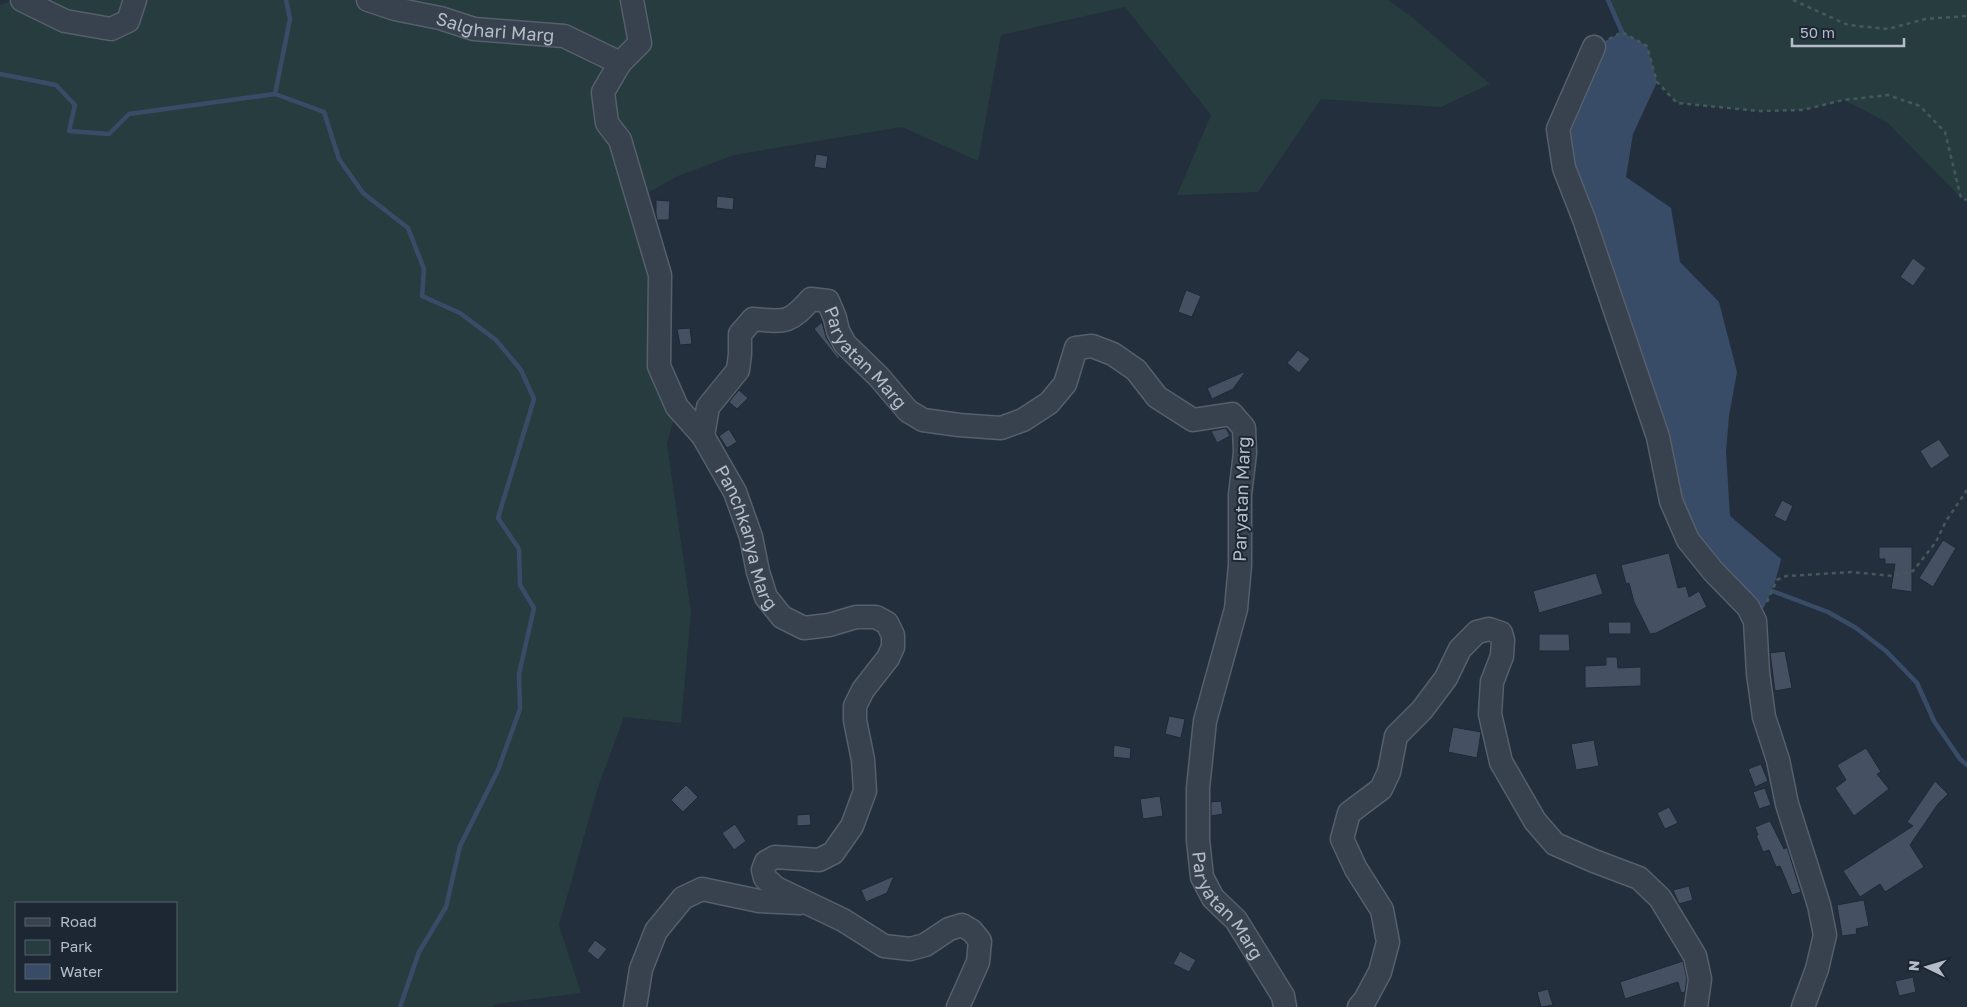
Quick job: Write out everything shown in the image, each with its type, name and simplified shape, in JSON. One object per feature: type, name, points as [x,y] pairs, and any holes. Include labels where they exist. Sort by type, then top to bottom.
[{"type":"street","points":[[22,0],[66,21],[111,29],[128,21],[135,0]]},
{"type":"street","name":"Salghari Marg","points":[[368,0],[395,9],[440,18],[474,29],[564,36],[620,63]]},
{"type":"street","name":"Panchkanya Marg","points":[[632,0],[640,43],[620,63],[604,92],[604,102],[607,123],[620,140],[660,276],[659,366],[677,408],[703,436],[735,492],[751,537],[758,572],[766,597],[782,617],[804,628],[829,625],[856,617],[876,617],[887,623],[894,647],[888,658],[863,690],[855,706],[855,720],[863,760],[865,791],[852,826],[833,853],[819,860],[775,857],[766,862],[763,870],[765,878],[776,888],[806,904],[843,920],[884,946],[910,949],[925,945],[949,929],[962,925],[972,931],[980,941],[978,962],[958,1007]]},
{"type":"street","points":[[1594,47],[1558,128],[1564,168],[1584,219],[1658,437],[1671,501],[1684,532],[1688,540],[1714,571],[1748,607],[1755,621],[1758,673],[1764,717],[1778,760],[1790,812],[1820,905],[1824,935],[1817,969],[1803,1007]]},
{"type":"street","name":"Paryatan Marg","points":[[703,436],[708,407],[738,370],[740,334],[753,319],[784,320],[796,316],[811,299],[828,301],[836,318],[838,331],[845,344],[908,411],[923,420],[1001,428],[1023,420],[1048,403],[1066,384],[1076,348],[1092,346],[1114,354],[1136,370],[1157,397],[1193,420],[1232,414],[1244,428],[1240,495],[1238,591],[1236,609],[1205,721],[1198,788],[1198,840],[1202,877],[1213,898],[1236,920],[1283,996],[1285,1007]]},
{"type":"street","points":[[1359,1007],[1365,1000],[1380,972],[1388,942],[1382,910],[1356,869],[1342,839],[1349,813],[1381,789],[1389,772],[1396,736],[1422,710],[1446,678],[1460,649],[1477,632],[1489,630],[1501,633],[1503,640],[1502,656],[1492,682],[1490,714],[1501,762],[1535,821],[1555,844],[1639,878],[1660,898],[1695,956],[1700,978],[1696,1007]]},
{"type":"street","points":[[635,1007],[641,969],[656,931],[683,898],[702,889],[759,901],[806,904]]},
{"type":"path","points":[[1793,0],[1848,25],[1888,29],[1925,19],[1967,16]]},
{"type":"path","points":[[1594,47],[1622,32],[1646,46],[1657,82],[1677,103],[1759,111],[1803,110],[1843,100],[1888,95],[1920,106],[1945,132],[1961,198],[1967,200]]},
{"type":"path","points":[[1766,606],[1777,580],[1786,576],[1851,572],[1893,576],[1913,571],[1936,542],[1946,520],[1967,490]]},
{"type":"green space","points":[[15,0],[1388,0],[1413,18],[1490,84],[1441,107],[1321,99],[1258,192],[1177,195],[1211,115],[1125,7],[1001,35],[978,161],[902,127],[734,155],[678,176],[639,198],[660,275],[659,366],[677,407],[667,444],[691,612],[681,723],[624,717],[598,787],[559,925],[581,993],[495,1004],[492,1007],[0,1007],[0,5]]},
{"type":"green space","points":[[1608,0],[1967,0],[1967,200],[1961,198],[1888,123],[1844,100],[1803,110],[1759,111],[1677,103],[1657,82],[1647,46],[1622,32]]},
{"type":"water","points":[[1622,32],[1647,46],[1657,82],[1633,134],[1626,177],[1671,208],[1680,262],[1719,302],[1737,372],[1729,416],[1726,452],[1730,516],[1781,559],[1771,592],[1755,621],[1688,540],[1558,129],[1594,47]]},
{"type":"building","points":[[816,154],[828,156],[826,169],[814,167]]},
{"type":"building","points":[[717,196],[734,198],[733,210],[716,208]]},
{"type":"building","points":[[656,200],[670,201],[669,220],[657,220]]},
{"type":"building","points":[[1913,258],[1926,268],[1913,286],[1900,277]]},
{"type":"building","points":[[1186,290],[1201,296],[1192,317],[1178,312]]},
{"type":"building","points":[[822,322],[826,337],[840,358],[838,359],[814,329]]},
{"type":"building","points":[[690,328],[692,344],[680,345],[677,329]]},
{"type":"building","points":[[1298,350],[1310,359],[1299,373],[1287,363]]},
{"type":"building","points":[[1246,371],[1233,389],[1212,399],[1207,388]]},
{"type":"building","points":[[739,390],[748,398],[737,409],[729,402]]},
{"type":"building","points":[[1226,428],[1230,436],[1217,443],[1211,431]]},
{"type":"building","points":[[729,429],[737,442],[727,448],[719,436]]},
{"type":"building","points":[[1939,439],[1950,456],[1931,469],[1920,451]]},
{"type":"building","points":[[1782,500],[1793,506],[1786,522],[1774,516]]},
{"type":"building","points":[[1943,540],[1956,548],[1933,587],[1919,578]]},
{"type":"building","points":[[1879,547],[1912,547],[1912,592],[1891,589],[1895,564],[1885,564],[1885,559],[1879,559]]},
{"type":"building","points":[[1669,553],[1678,588],[1686,586],[1689,597],[1699,591],[1707,607],[1656,633],[1650,634],[1634,602],[1629,583],[1626,584],[1621,565]]},
{"type":"building","points":[[1596,573],[1603,594],[1539,613],[1533,591]]},
{"type":"building","points":[[1608,622],[1631,622],[1631,634],[1609,634]]},
{"type":"building","points":[[1539,634],[1569,634],[1570,651],[1539,651]]},
{"type":"building","points":[[1785,651],[1792,688],[1775,691],[1770,653]]},
{"type":"building","points":[[1606,657],[1617,657],[1618,668],[1641,667],[1641,686],[1585,688],[1585,666],[1606,665]]},
{"type":"building","points":[[1169,716],[1185,719],[1181,738],[1165,734]]},
{"type":"building","points":[[1453,727],[1481,732],[1477,758],[1448,752]]},
{"type":"building","points":[[1594,740],[1599,766],[1576,770],[1571,744]]},
{"type":"building","points":[[1114,745],[1131,748],[1130,759],[1113,757]]},
{"type":"building","points":[[1866,748],[1881,772],[1877,774],[1889,789],[1854,816],[1835,788],[1846,780],[1837,765]]},
{"type":"building","points":[[1761,764],[1768,781],[1755,787],[1748,769]]},
{"type":"building","points":[[1935,781],[1948,794],[1938,804],[1910,845],[1924,867],[1885,892],[1880,884],[1860,897],[1843,871],[1913,826],[1907,822]]},
{"type":"building","points":[[686,785],[698,797],[683,812],[671,800]]},
{"type":"building","points":[[1765,788],[1771,805],[1759,809],[1753,792]]},
{"type":"building","points":[[1160,796],[1163,816],[1143,819],[1140,799]]},
{"type":"building","points":[[1221,801],[1223,814],[1211,816],[1211,802]]},
{"type":"building","points":[[1669,807],[1678,823],[1665,829],[1657,813]]},
{"type":"building","points":[[810,814],[811,825],[797,826],[797,815]]},
{"type":"building","points":[[1770,821],[1784,849],[1787,847],[1801,892],[1792,895],[1780,866],[1776,867],[1769,850],[1763,852],[1755,827]]},
{"type":"building","points":[[735,824],[746,841],[734,850],[722,833]]},
{"type":"building","points":[[894,876],[887,893],[866,902],[861,890]]},
{"type":"building","points":[[1689,886],[1693,900],[1679,904],[1673,890]]},
{"type":"building","points":[[1864,900],[1869,926],[1856,929],[1857,934],[1842,936],[1837,905]]},
{"type":"building","points":[[595,940],[607,949],[598,960],[587,951]]},
{"type":"building","points":[[1180,951],[1196,960],[1189,972],[1173,964]]},
{"type":"building","points":[[1683,961],[1687,979],[1685,992],[1681,993],[1678,982],[1625,999],[1620,982]]},
{"type":"building","points":[[1913,977],[1916,992],[1899,996],[1895,981]]},
{"type":"building","points":[[1548,989],[1553,1005],[1541,1007],[1537,992]]},
{"type":"waterway","points":[[275,94],[290,19],[286,0]]},
{"type":"waterway","points":[[1608,0],[1622,32],[1622,38]]},
{"type":"waterway","points":[[0,74],[56,85],[75,105],[69,131],[109,134],[129,114],[275,94],[324,112],[339,159],[363,193],[408,228],[424,269],[422,296],[460,313],[496,340],[521,370],[534,399],[498,518],[519,549],[520,585],[534,608],[519,674],[520,709],[498,770],[460,846],[446,907],[419,952],[400,1007]]},
{"type":"waterway","points":[[1767,589],[1828,612],[1856,628],[1886,651],[1917,683],[1934,721],[1960,759],[1967,765]]}]
